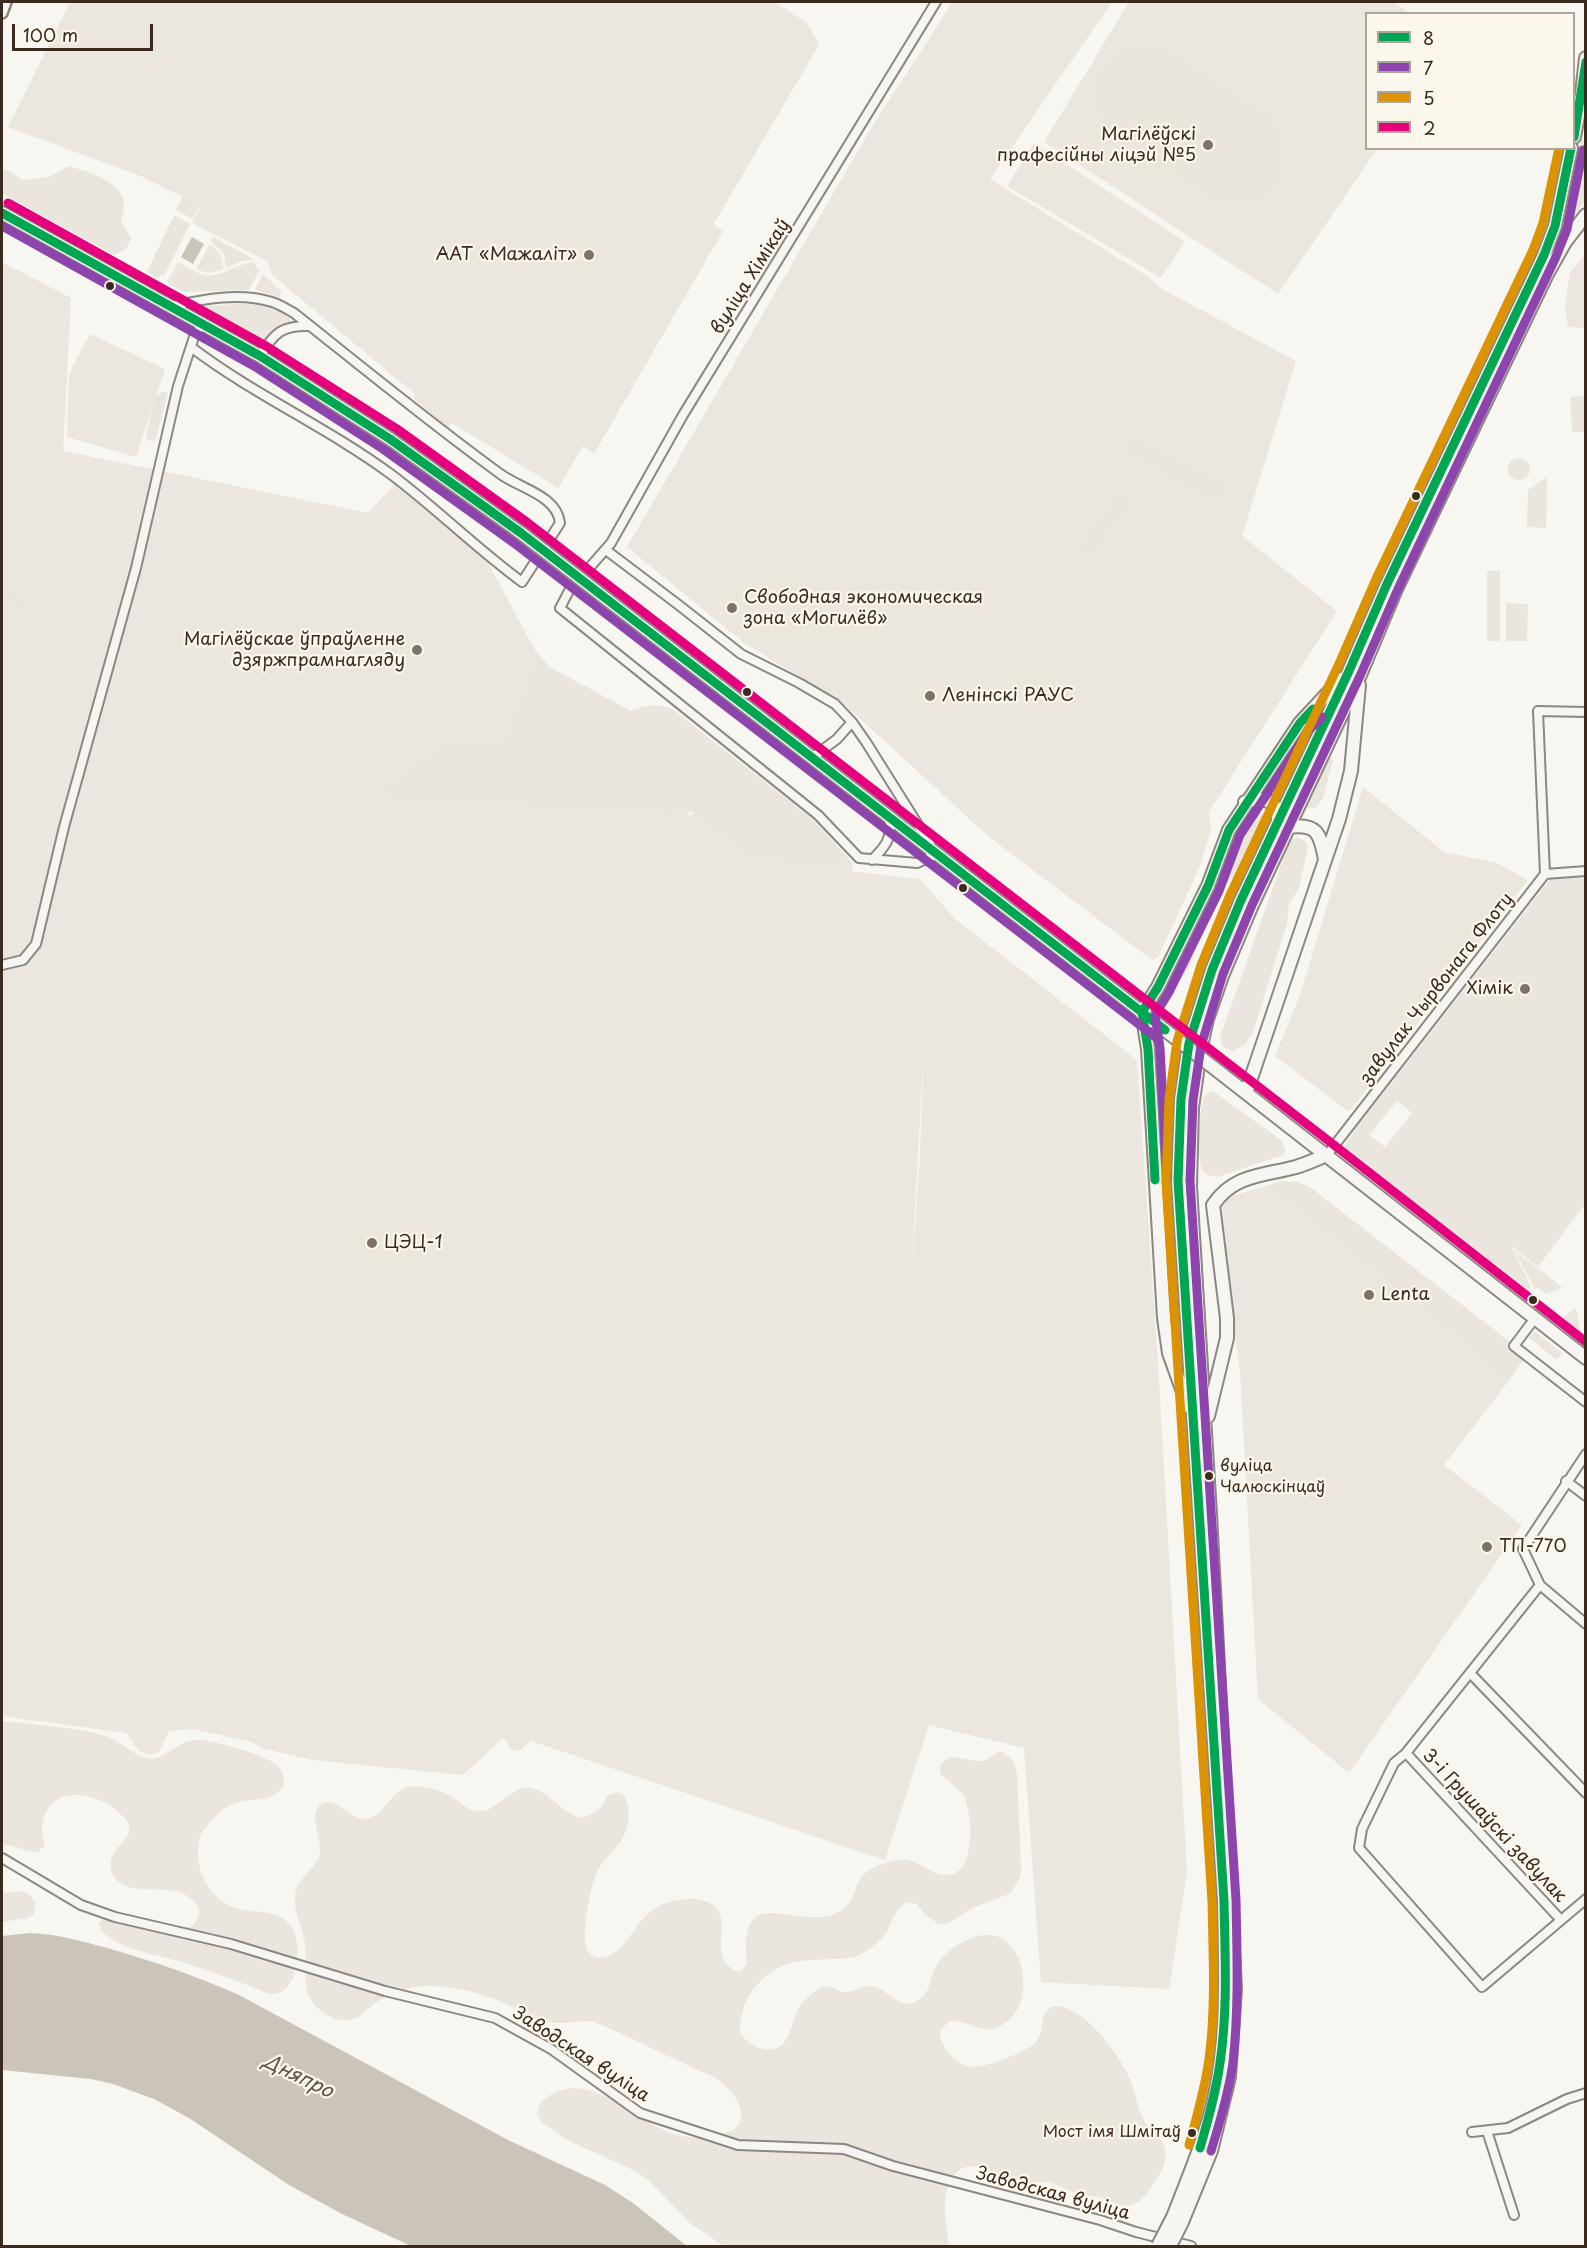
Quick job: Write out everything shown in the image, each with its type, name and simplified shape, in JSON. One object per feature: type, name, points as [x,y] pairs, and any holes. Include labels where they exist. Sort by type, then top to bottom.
[{"type":"main road","points":[[1575,133],[1584,100],[1586,57]]},
{"type":"main road","points":[[1158,2247],[1178,2219],[1211,2151],[1229,2077],[1235,1989],[1199,1424],[1178,1181],[1181,1099],[1189,1043],[1212,970],[1354,673],[1391,586],[1467,429],[1544,255],[1555,226],[1571,150]]},
{"type":"main road","points":[[2,213],[260,356],[390,439],[521,533],[1327,1155],[1586,1358]]},
{"type":"main road","points":[[1467,429],[1488,394],[1546,274],[1564,242],[1586,215]]},
{"type":"main road","points":[[1199,1424],[1168,1353],[1148,1049],[1142,1012],[1163,977],[1208,886],[1228,830],[1245,802],[1300,723],[1354,673]]},
{"type":"main road","points":[[1246,1093],[1339,819],[1351,771],[1354,673]]},
{"type":"main road","points":[[1199,1424],[1190,1186],[1192,1108],[1207,1020],[1222,976],[1283,824],[1271,802],[1263,798],[1245,802]]},
{"type":"main road","points":[[1283,824],[1312,828],[1320,837],[1325,860]]},
{"type":"main road","points":[[1199,1424],[1227,1338],[1227,1318],[1213,1205],[1222,1191],[1239,1180],[1297,1166],[1327,1155]]},
{"type":"main road","points":[[1170,2247],[1178,2219]]},
{"type":"street","points":[[2,13],[6,2]]},
{"type":"street","name":"вуліца Хімікаў","points":[[590,567],[606,550],[683,415],[936,2]]},
{"type":"street","points":[[171,307],[212,298],[249,297],[273,302],[294,313],[438,429],[503,477],[544,499],[559,514],[560,523],[522,582],[489,558],[392,476],[330,433],[226,374],[191,347]]},
{"type":"street","points":[[2,965],[24,960],[36,944],[64,826],[136,568],[178,386],[191,347],[202,324]]},
{"type":"street","points":[[260,356],[282,329],[310,326]]},
{"type":"street","points":[[570,589],[560,608],[818,815],[859,858],[917,863],[938,855],[852,722],[835,704],[741,654],[606,550]]},
{"type":"street","points":[[1586,712],[1538,711],[1545,874],[1586,871]]},
{"type":"street","points":[[813,757],[837,739],[852,722]]},
{"type":"street","points":[[872,860],[890,838],[889,817]]},
{"type":"street","name":"завулак Чырвонага Флоту","points":[[1327,1155],[1545,874]]},
{"type":"street","points":[[1535,1318],[1514,1346],[1586,1402]]},
{"type":"street","points":[[1586,1454],[1523,1549],[1540,1585],[1586,1624]]},
{"type":"street","points":[[1566,1481],[1586,1496]]},
{"type":"street","points":[[1540,1585],[1406,1753],[1394,1762],[1362,1829],[1359,1848],[1482,1987],[1586,1899]]},
{"type":"street","points":[[1470,1673],[1586,1793]]},
{"type":"street","name":"3-і Грушаўскі завулак","points":[[1406,1753],[1560,1919]]},
{"type":"street","name":"Заводская вуліца","points":[[2,1858],[81,1905],[116,1917],[231,1944],[385,1991],[495,2018],[551,2049],[640,2113],[738,2145],[844,2149],[927,2175],[1100,2220],[1191,2247]]},
{"type":"street","points":[[1472,2132],[1508,2128],[1567,2098],[1586,2093]]},
{"type":"street","points":[[1487,2131],[1514,2215]]},
{"type":"shaded area","name":"ААТ «Мажаліт»","points":[[70,2],[775,2],[808,24],[819,45],[713,225],[723,231],[594,454],[583,446],[558,488],[452,423],[448,428],[413,398],[415,394],[272,275],[267,261],[192,223],[201,206],[143,177],[8,127]]},
{"type":"shaded area","points":[[953,2],[1112,2],[990,179],[1147,276],[1162,289],[1296,361],[1242,536],[1337,611],[1209,812],[1211,830],[1200,866],[1158,957],[1152,960],[988,836],[843,703],[744,643],[627,547],[876,120]]},
{"type":"shaded area","name":"Магілёўскі прафесійны ліцэй №5","points":[[1129,2],[1392,2],[1408,12],[1365,12],[1365,150],[1376,150],[1278,294],[1044,142]]},
{"type":"shaded area","points":[[1145,45],[1170,52],[1272,119],[1282,137],[1285,155],[1282,171],[1275,185],[1263,196],[1248,202],[1230,203],[1210,197],[1109,130],[1096,101],[1099,75],[1116,55]]},
{"type":"shaded area","points":[[1580,138],[1585,142],[1585,201],[1558,238],[1576,168]]},
{"type":"shaded area","points":[[1034,143],[1185,242],[1161,278],[1007,186]]},
{"type":"shaded area","points":[[69,166],[91,173],[111,183],[118,190],[123,198],[124,208],[121,221],[131,238],[126,249],[114,255],[2,193],[2,168],[21,180],[49,177]]},
{"type":"shaded area","points":[[183,196],[200,205],[193,219],[176,210]]},
{"type":"shaded area","points":[[174,215],[190,224],[165,274],[157,278],[147,272]]},
{"type":"shaded area","points":[[213,237],[253,260],[242,261],[226,268],[224,254],[211,241]]},
{"type":"shaded area","points":[[210,244],[220,254],[224,269],[208,273],[196,269]]},
{"type":"shaded area","points":[[1585,255],[1585,328],[1568,327],[1565,307],[1570,272]]},
{"type":"shaded area","points":[[2,262],[71,298],[63,451],[368,513],[397,482],[487,561],[536,652],[503,740],[445,741],[374,799],[693,815],[751,860],[920,879],[954,918],[1137,1060],[1158,1362],[1187,1873],[1169,1989],[1041,1982],[1024,1748],[929,1725],[885,1860],[531,1741],[519,1751],[511,1749],[503,1738],[463,1775],[312,1760],[262,1748],[252,1742],[193,1729],[169,1731],[159,1752],[149,1755],[139,1751],[126,1733],[2,1716]],"holes":[[[924,1043],[920,1156],[911,1283]]]},
{"type":"shaded area","points":[[178,262],[204,275],[216,274],[254,262],[259,271],[249,290],[183,292],[167,283]]},
{"type":"shaded area","points":[[263,274],[282,292],[279,297],[255,290]]},
{"type":"shaded area","points":[[249,303],[273,307],[290,316],[291,319],[274,329],[262,343],[203,310],[207,306]]},
{"type":"shaded area","points":[[90,334],[165,369],[136,457],[67,437],[69,374]]},
{"type":"shaded area","points":[[163,391],[168,393],[155,442],[147,440],[146,436],[155,397]]},
{"type":"shaded area","points":[[1585,396],[1585,432],[1572,432],[1570,397]]},
{"type":"shaded area","points":[[1133,438],[1225,484],[1228,493],[1225,499],[1220,502],[1130,452],[1124,446]]},
{"type":"shaded area","points":[[1519,458],[1527,461],[1530,469],[1527,477],[1519,480],[1511,477],[1508,469],[1511,461]]},
{"type":"shaded area","points":[[1547,477],[1546,528],[1527,527],[1528,490]]},
{"type":"shaded area","points":[[1127,491],[1131,498],[1094,549],[1081,557],[1079,554],[1083,544],[1122,492]]},
{"type":"shaded area","points":[[1487,571],[1500,571],[1500,641],[1487,641]]},
{"type":"shaded area","points":[[2,581],[26,605],[13,605],[2,600]]},
{"type":"shaded area","points":[[1506,603],[1528,604],[1527,641],[1506,641]]},
{"type":"shaded area","points":[[536,652],[550,667],[631,711],[653,705],[664,706],[675,711],[816,822],[853,864],[852,871],[751,860],[693,815],[692,810],[687,815],[373,799],[445,741],[503,740]]},
{"type":"shaded area","points":[[1330,756],[1333,761],[1323,798],[1316,807],[1307,808],[1304,804],[1324,758]]},
{"type":"shaded area","points":[[1363,787],[1444,852],[1497,863],[1528,880],[1349,1112],[1275,1056],[1300,995]]},
{"type":"shaded area","points":[[1257,809],[1264,817],[1239,872],[1222,888],[1210,912],[1205,915],[1202,912],[1240,825],[1247,811]]},
{"type":"shaded area","points":[[1297,837],[1305,841],[1308,847],[1299,888],[1289,904],[1287,924],[1253,1032],[1245,1045],[1233,1051],[1223,1047],[1220,1037],[1289,842]]},
{"type":"shaded area","name":"Хімік","points":[[1551,878],[1585,878],[1585,1204],[1538,1267],[1511,1246],[1531,1286],[1528,1291],[1494,1263],[1472,1253],[1411,1205],[1344,1146]],"holes":[[[1397,1101],[1412,1113],[1385,1147],[1369,1135]]]},
{"type":"shaded area","points":[[1197,927],[1198,939],[1193,958],[1184,975],[1179,974],[1179,966],[1193,929]]},
{"type":"shaded area","points":[[1213,1091],[1281,1140],[1286,1150],[1283,1155],[1217,1177],[1204,1172],[1201,1166],[1199,1146],[1200,1122],[1205,1095]]},
{"type":"shaded area","points":[[1282,1181],[1298,1182],[1311,1188],[1527,1355],[1507,1383],[1495,1374],[1489,1365],[1291,1206],[1282,1194],[1268,1185]]},
{"type":"shaded area","points":[[1268,1185],[1282,1193],[1291,1206],[1489,1365],[1495,1374],[1507,1383],[1444,1465],[1522,1525],[1349,1773],[1258,1699],[1240,1371],[1226,1269],[1222,1206],[1230,1197]]},
{"type":"shaded area","points":[[1514,1250],[1563,1288],[1546,1294],[1538,1288],[1535,1289]]},
{"type":"shaded area","points":[[1575,1308],[1581,1334],[1573,1331],[1561,1319]]},
{"type":"shaded area","points":[[1534,1331],[1562,1353],[1557,1360],[1529,1338]]},
{"type":"shaded area","points":[[2,1721],[65,1728],[102,1735],[145,1758],[152,1759],[187,1741],[201,1740],[252,1753],[280,1768],[284,1785],[271,1797],[239,1802],[221,1811],[202,1833],[198,1852],[203,1877],[213,1893],[224,1903],[236,1908],[271,1913],[281,1917],[290,1925],[295,1933],[298,1956],[296,1968],[287,1987],[279,1993],[269,1994],[182,1962],[129,1947],[109,1938],[101,1931],[99,1923],[107,1916],[180,1929],[193,1926],[199,1913],[196,1904],[183,1894],[167,1890],[133,1888],[116,1880],[111,1869],[111,1860],[125,1840],[129,1828],[126,1820],[117,1810],[105,1803],[91,1797],[65,1796],[54,1802],[46,1812],[42,1829],[45,1845],[38,1852],[2,1844]]},
{"type":"shaded area","points":[[1002,1751],[1013,1761],[1017,1773],[1021,1867],[1020,1877],[1011,1893],[973,1908],[948,1923],[939,1924],[926,1916],[917,1904],[907,1902],[898,1910],[882,1938],[863,1953],[848,1958],[791,1963],[766,1977],[746,2001],[740,2031],[745,2040],[760,2048],[769,2049],[782,2045],[802,2003],[824,1986],[846,1992],[874,1986],[900,2002],[915,2002],[927,1990],[934,1969],[944,1955],[953,1948],[968,1939],[984,1935],[999,1937],[1013,1949],[1019,1959],[1023,1983],[1019,2006],[1013,2017],[992,2029],[981,2029],[954,2021],[948,2022],[940,2032],[943,2044],[950,2055],[961,2063],[979,2067],[1005,2059],[1034,2044],[1040,2035],[1045,2015],[1051,2007],[1058,2006],[1073,2011],[1087,2021],[1104,2038],[1120,2060],[1130,2078],[1143,2119],[1165,2148],[1165,2162],[1158,2178],[1145,2196],[1131,2205],[1120,2205],[1098,2197],[1079,2194],[1046,2182],[1015,2185],[975,2166],[961,2169],[949,2184],[945,2216],[949,2246],[724,2246],[690,2223],[648,2180],[629,2168],[565,2139],[542,2122],[537,2114],[540,2104],[546,2098],[572,2088],[591,2091],[610,2099],[671,2133],[693,2138],[716,2135],[737,2127],[741,2110],[727,2088],[715,2078],[592,2021],[553,2023],[543,2021],[504,2003],[461,1989],[419,1986],[396,1992],[382,1999],[359,2017],[346,2020],[333,2018],[321,2011],[308,1994],[305,1943],[296,1911],[295,1897],[298,1885],[319,1857],[315,1815],[316,1809],[326,1802],[365,1819],[377,1814],[402,1789],[408,1787],[420,1786],[438,1790],[474,1811],[489,1809],[516,1791],[531,1788],[581,1818],[597,1811],[610,1795],[618,1793],[623,1795],[628,1806],[628,1826],[621,1841],[602,1863],[596,1875],[585,1923],[588,1951],[599,1958],[616,1952],[646,1915],[655,1908],[669,1902],[690,1899],[707,1902],[717,1909],[721,1918],[722,1952],[726,1963],[736,1971],[741,1971],[747,1964],[746,1937],[752,1922],[761,1914],[824,1917],[840,1911],[849,1903],[860,1879],[868,1871],[891,1861],[910,1860],[938,1874],[954,1874],[962,1867],[967,1857],[970,1845],[970,1819],[965,1799],[960,1791],[940,1773],[940,1765],[954,1757],[981,1761]]},
{"type":"shaded area","points":[[20,1891],[29,1894],[35,1901],[34,1914],[28,1918],[2,1922],[2,1893]]},
{"type":"water","points":[[192,237],[204,244],[193,264],[181,257]]},
{"type":"water","name":"Дняпро","points":[[30,1933],[69,1938],[124,1953],[190,1975],[239,1995],[508,2140],[605,2185],[633,2203],[687,2246],[411,2246],[340,2213],[289,2185],[189,2118],[154,2099],[113,2084],[91,2079],[2,2070],[2,1936]]},
{"type":"tunnel","points":[[570,589],[590,567]]},
{"type":"transit line","name":"8","points":[[1575,131],[1586,62]]},
{"type":"transit line","name":"5","points":[[1189,2145],[1209,2059],[1213,2020],[1213,1961],[1212,1902],[1166,1182],[1169,1099],[1177,1041],[1201,965],[1230,895],[1338,666],[1376,579],[1533,250],[1543,223],[1559,150]]},
{"type":"transit line","name":"8","points":[[1200,2148],[1220,2063],[1225,2002],[1225,1961],[1224,1901],[1178,1181],[1181,1099],[1189,1043],[1212,970],[1241,900],[1349,671],[1387,584],[1544,255],[1555,226],[1571,150]]},
{"type":"transit line","name":"7","points":[[1211,2151],[1227,2096],[1233,2062],[1237,1961],[1236,1900],[1190,1181],[1193,1100],[1201,1046],[1223,974],[1252,905],[1360,676],[1398,589],[1555,259],[1567,229],[1583,150]]},
{"type":"transit line","name":"2","points":[[8,203],[266,346],[397,429],[528,523],[1586,1342]]},
{"type":"transit line","name":"8","points":[[2,213],[260,356],[390,439],[521,533],[1165,1030]]},
{"type":"transit line","name":"7","points":[[2,226],[254,366],[383,449],[514,543],[1158,1039]]},
{"type":"transit line","name":"8","points":[[1155,1180],[1148,1049],[1142,1012],[1158,987],[1208,886],[1229,830],[1300,723],[1313,709]]},
{"type":"transit line","name":"7","points":[[1167,1179],[1160,1048],[1155,1015],[1169,992],[1219,891],[1240,835],[1309,730],[1322,717]]},
{"type":"place","name":"Магілёўскі прафесійны ліцэй №5","points":[[1208,145]]},
{"type":"place","name":"ААТ «Мажаліт»","points":[[589,255]]},
{"type":"place","name":"Свободная экономическая зона «Могилёв»","points":[[732,608]]},
{"type":"place","name":"Магілёўскае ўпраўленне дзяржпрамнагляду","points":[[417,650]]},
{"type":"place","name":"Ленінскі РАУС","points":[[930,696]]},
{"type":"place","name":"Хімік","points":[[1525,989]]},
{"type":"place","name":"ЦЭЦ-1","points":[[372,1243]]},
{"type":"place","name":"Lenta","points":[[1369,1295]]},
{"type":"place","name":"вуліца Чалюскінцаў","points":[[1209,1476]]},
{"type":"place","name":"ТП-770","points":[[1487,1547]]},
{"type":"place","name":"Мост імя Шмітаў","points":[[1192,2133]]}]
